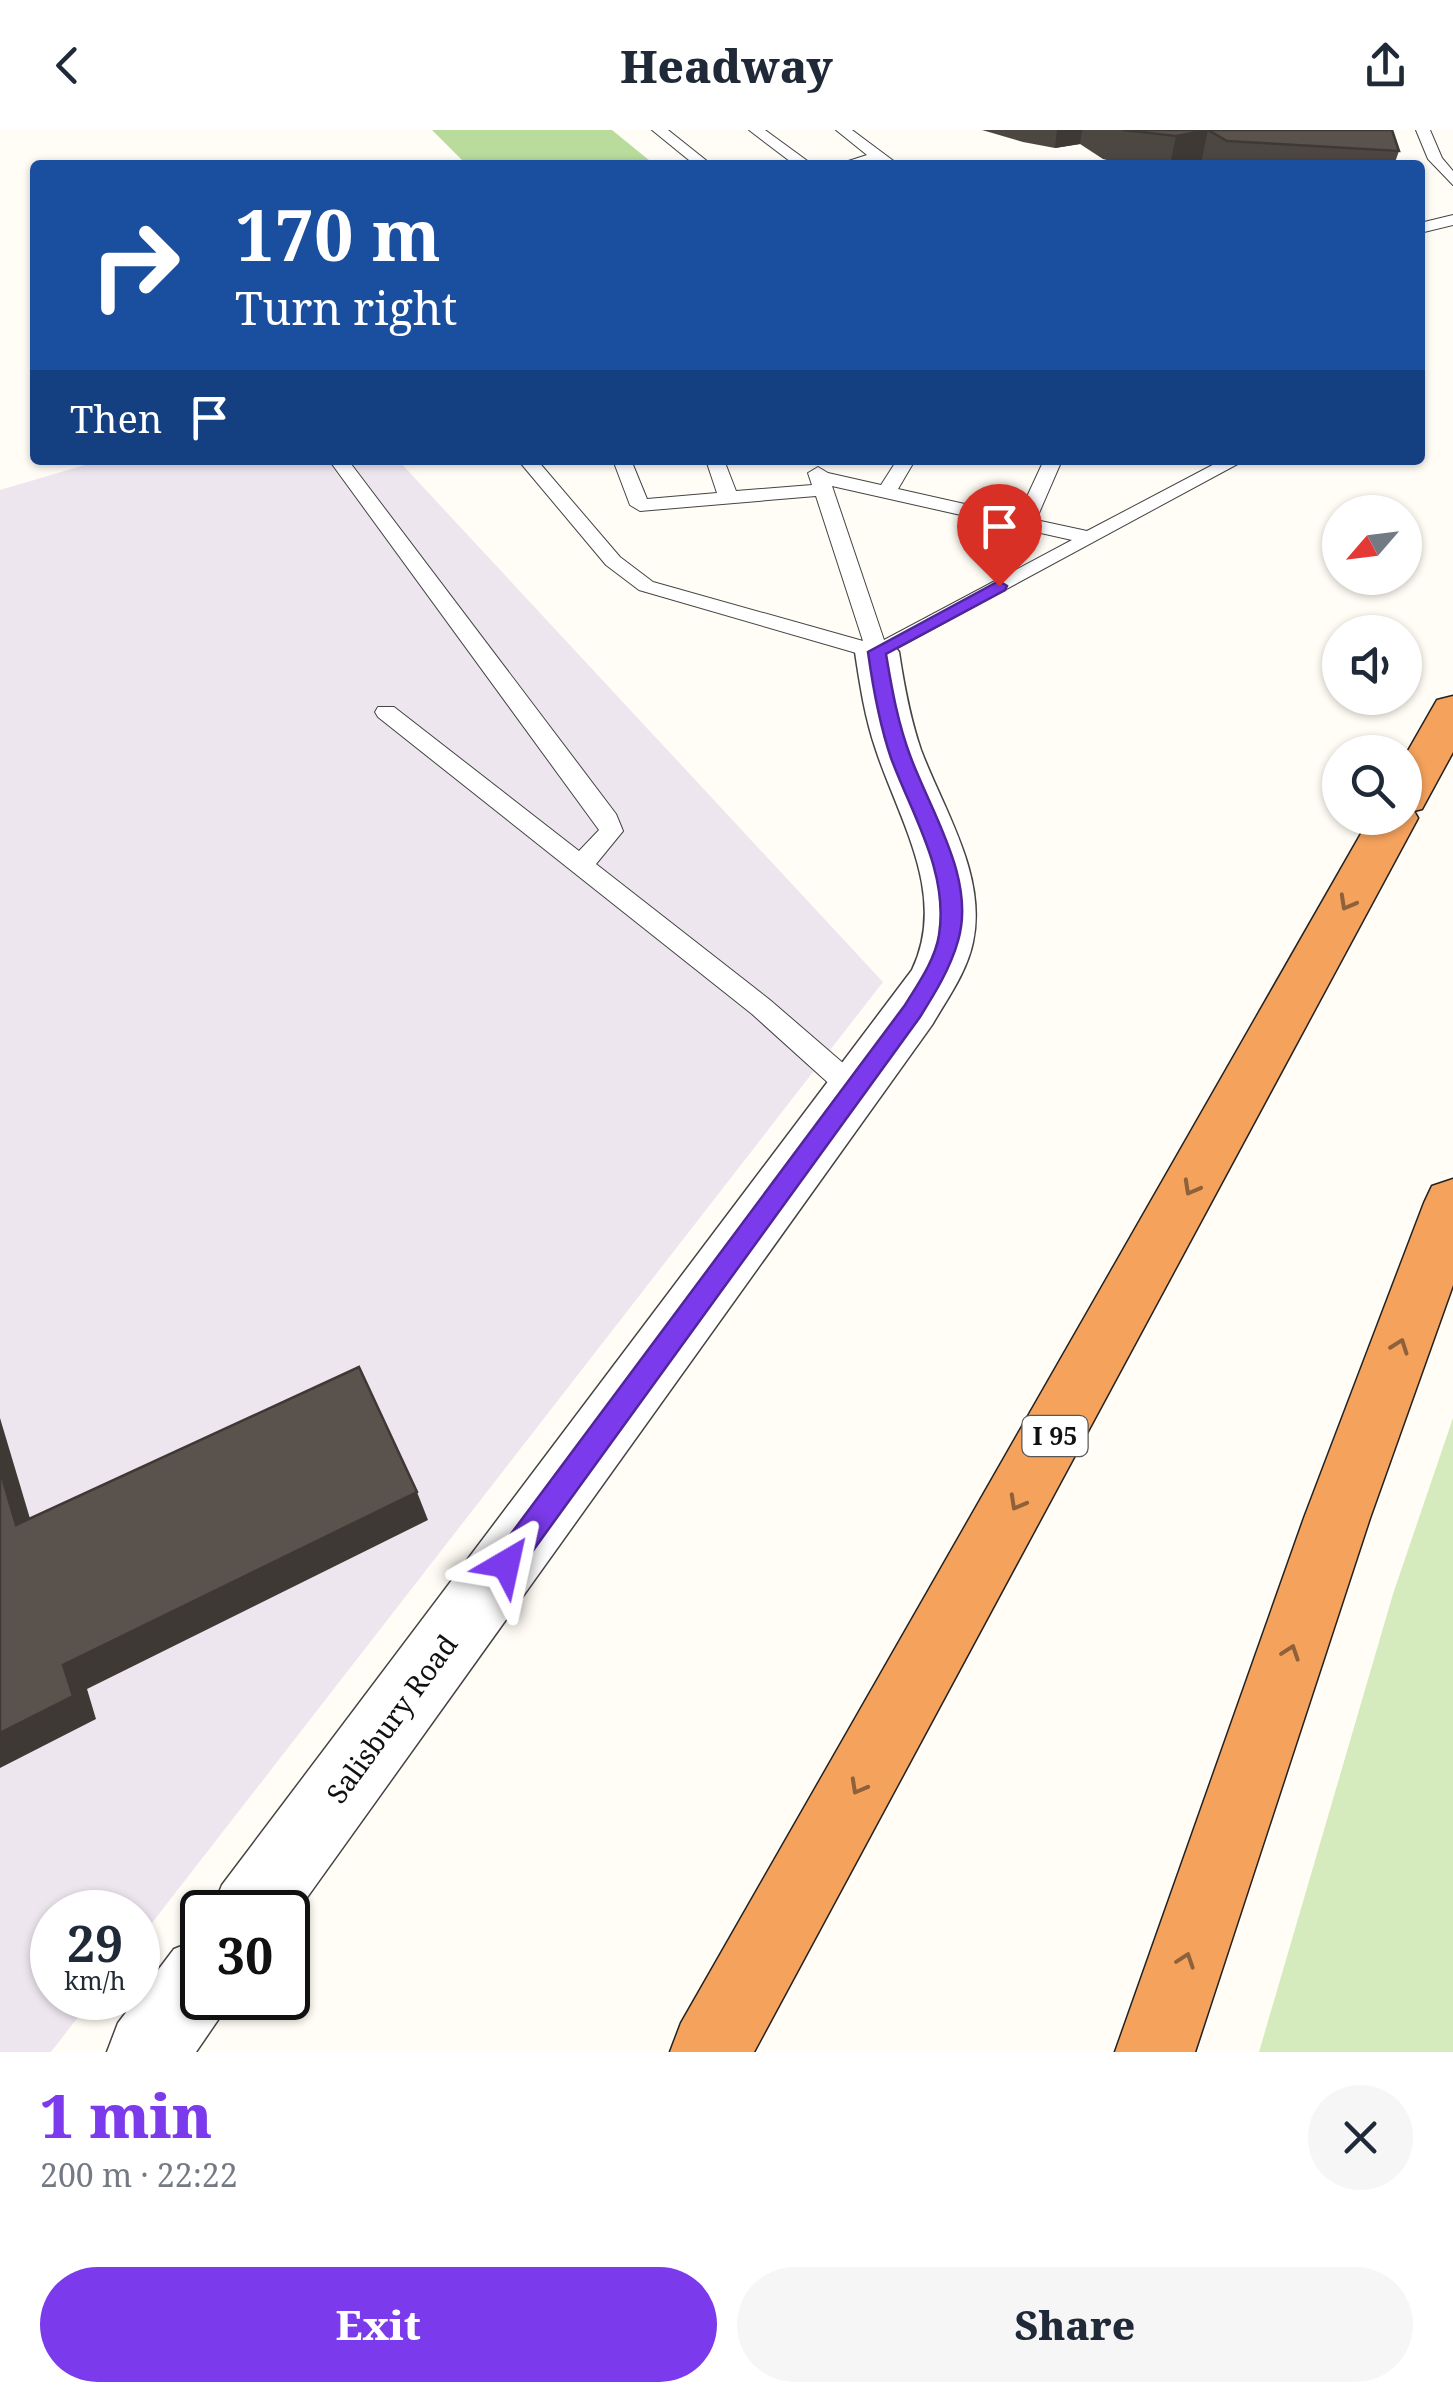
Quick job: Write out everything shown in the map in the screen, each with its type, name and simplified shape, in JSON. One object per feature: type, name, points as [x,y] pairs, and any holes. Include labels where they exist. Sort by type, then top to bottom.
[{"type":"highway","points":[[1422,767],[1453,710]]},
{"type":"highway","name":"I 95","points":[[710,2052],[1096,1364],[1385,835]]},
{"type":"highway","points":[[1155,2052],[1336,1518],[1453,1203]]},
{"type":"street","name":"Salisbury Road","points":[[266,1890],[913,1011],[934,976],[949,938],[951,892],[937,846],[900,756],[886,707],[877,652]]},
{"type":"street","points":[[147,2052],[180,2006]]},
{"type":"lane","points":[[659,130],[698,160]]},
{"type":"lane","points":[[756,130],[798,160]]},
{"type":"lane","points":[[844,130],[884,160]]},
{"type":"lane","points":[[1423,130],[1435,160],[1453,180]]},
{"type":"lane","points":[[1425,227],[1453,220]]},
{"type":"lane","points":[[342,465],[608,820],[611,831],[581,865]]},
{"type":"lane","points":[[531,465],[613,561],[646,586],[877,652],[1227,465]]},
{"type":"lane","points":[[624,465],[640,505],[729,498],[818,476],[1090,538]]},
{"type":"lane","points":[[718,465],[729,498]]},
{"type":"lane","points":[[887,492],[903,465]]},
{"type":"lane","points":[[1026,523],[1051,465]]},
{"type":"lane","points":[[818,476],[877,652]]},
{"type":"lane","points":[[386,712],[761,1007],[855,1090]]},
{"type":"shaded area","points":[[85,465],[403,465],[883,982],[160,1913],[160,1890],[30,1890],[30,2020],[76,2020],[51,2052],[0,2052],[0,490]]},
{"type":"green space","points":[[432,130],[612,130],[649,160],[462,160]]},
{"type":"green space","points":[[1453,1418],[1453,2052],[1259,2052],[1393,1594]]},
{"type":"building","points":[[1123,130],[1208,130],[1176,136]]},
{"type":"building","points":[[1208,130],[1392,130],[1399,151],[1227,141]]},
{"type":"building","points":[[359,1367],[417,1492],[63,1665],[73,1696],[0,1733],[0,1470],[16,1525]]},
{"type":"route","points":[[506,1564],[913,1011],[934,976],[949,938],[951,892],[937,846],[900,756],[886,707],[877,652],[999,586]]}]
